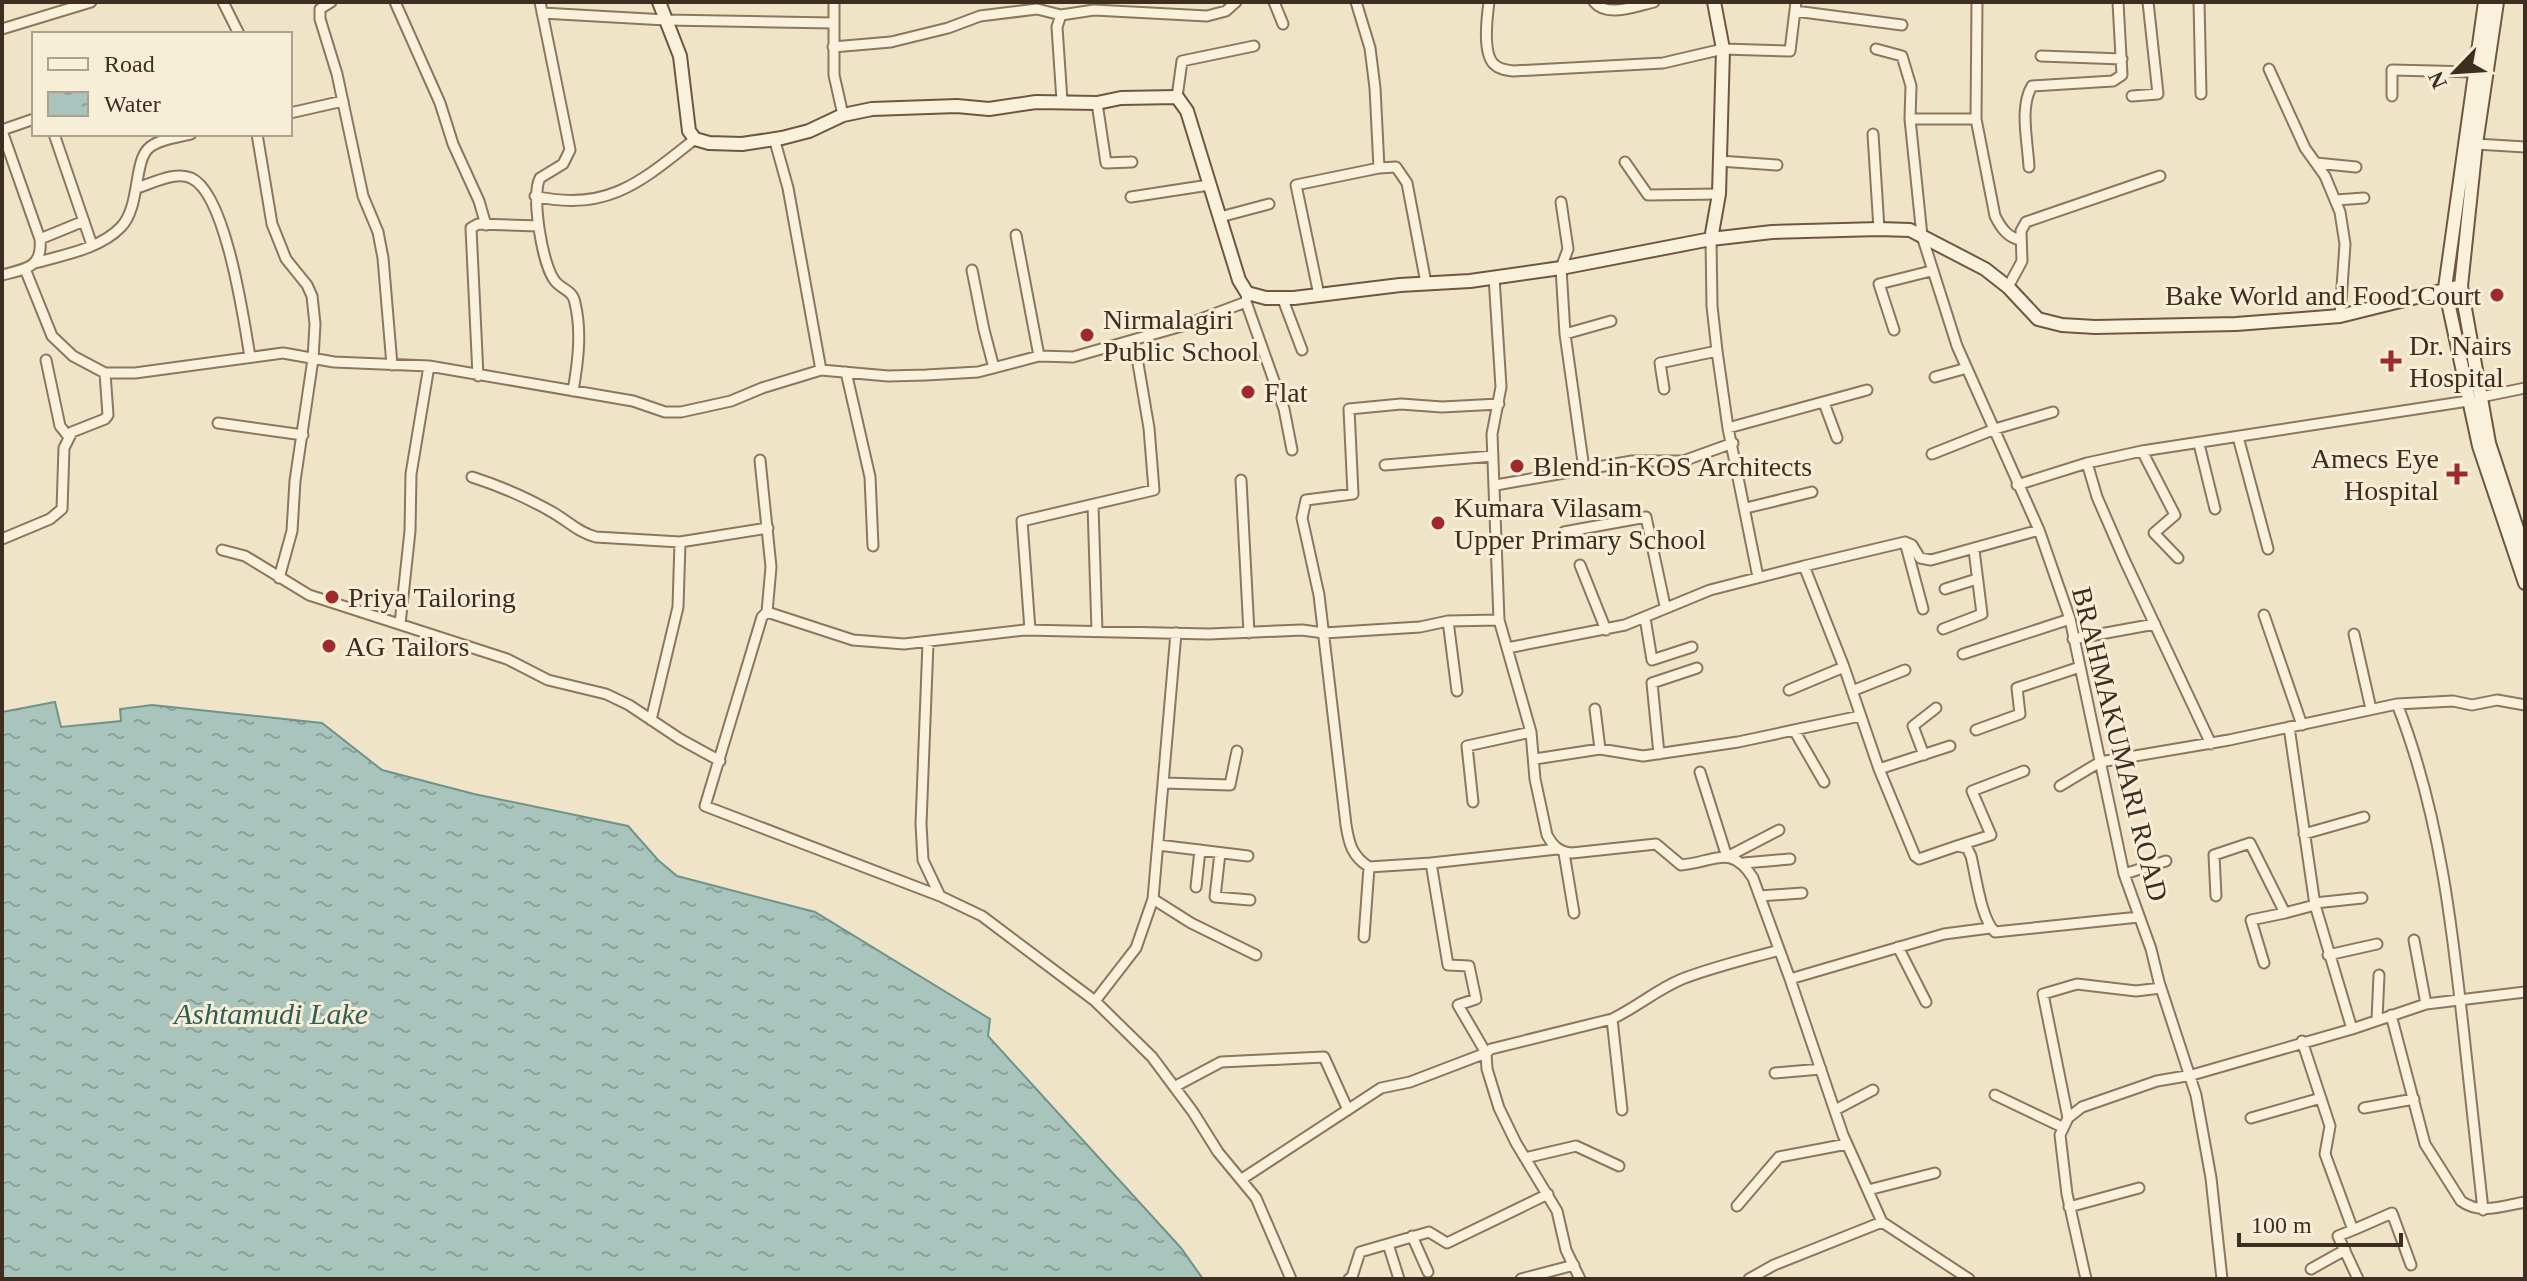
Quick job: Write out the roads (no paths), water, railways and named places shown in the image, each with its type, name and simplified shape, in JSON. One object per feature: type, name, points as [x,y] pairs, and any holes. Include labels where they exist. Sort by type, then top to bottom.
[{"type":"street","points":[[2,29],[91,2]]},
{"type":"street","points":[[223,2],[238,32]]},
{"type":"street","points":[[331,2],[319,13],[343,101],[363,196],[378,232],[392,365]]},
{"type":"street","points":[[395,2],[440,103],[486,225]]},
{"type":"street","points":[[659,2],[680,56],[689,131],[695,139],[709,143],[742,144],[809,131],[843,115],[872,109],[957,106],[989,109],[1062,101],[1097,103],[1121,98],[1177,97]]},
{"type":"street","points":[[834,2],[834,75],[843,115]]},
{"type":"street","points":[[1152,2],[1153,13]]},
{"type":"street","points":[[833,47],[891,42],[980,16],[1037,9],[1061,15],[1095,6],[1207,16],[1226,11],[1236,2]]},
{"type":"street","points":[[1274,2],[1283,24]]},
{"type":"street","points":[[1356,2],[1370,48],[1379,168]]},
{"type":"street","points":[[1489,2],[1486,30],[1489,58],[1496,67],[1513,71],[1663,63],[1723,49],[1790,51],[1795,7],[1902,25]]},
{"type":"street","points":[[1594,2],[1604,10],[1617,10],[1654,2]]},
{"type":"street","points":[[1714,2],[1723,49],[1719,194],[1711,239],[1712,306],[1728,428],[1758,577]]},
{"type":"street","points":[[1977,2],[1976,119],[1995,216],[2001,228],[2013,239],[2021,240]]},
{"type":"street","points":[[2029,167],[2026,111],[2027,96],[2032,86],[2113,81],[2122,75],[2118,2]]},
{"type":"street","points":[[2132,96],[2158,94],[2148,2]]},
{"type":"street","points":[[2199,2],[2201,94]]},
{"type":"street","points":[[2485,2],[2445,288],[2475,399],[2525,553]]},
{"type":"street","points":[[2497,2],[2476,144],[2461,286],[2479,446],[2525,583]]},
{"type":"street","points":[[573,391],[579,356],[575,302],[568,290],[553,279],[538,226],[535,196],[540,178],[563,164],[570,150],[541,7],[666,20],[833,23]]},
{"type":"street","points":[[1061,15],[1057,27],[1062,101]]},
{"type":"street","points":[[1254,46],[1182,61],[1177,97],[1187,111],[1239,280],[1284,409],[1292,450]]},
{"type":"street","name":"BRAHMAKUMARI ROAD","points":[[1876,49],[1902,56],[1906,62],[1911,86],[1910,119],[1922,236],[1931,271],[1957,346],[2039,530],[2070,619],[2124,874],[2192,1075],[2211,1178],[2222,1279]]},
{"type":"street","points":[[2041,56],[2122,59]]},
{"type":"street","points":[[2269,69],[2305,148],[2325,176],[2336,200],[2345,244],[2340,316]]},
{"type":"street","points":[[2392,96],[2392,70],[2474,72]]},
{"type":"street","points":[[292,113],[343,101]]},
{"type":"street","points":[[1097,103],[1106,163],[1132,162]]},
{"type":"street","points":[[1910,119],[1976,119]]},
{"type":"street","points":[[32,120],[2,130],[40,239],[41,253],[35,263]]},
{"type":"street","points":[[1873,134],[1879,229]]},
{"type":"street","points":[[55,136],[92,245]]},
{"type":"street","points":[[2,275],[111,236],[124,225],[132,208],[142,156],[150,146],[184,136]]},
{"type":"street","points":[[257,136],[272,224],[279,244],[312,296],[315,324],[313,359],[295,481],[292,531],[279,578]]},
{"type":"street","points":[[774,138],[788,188],[821,370]]},
{"type":"street","points":[[535,196],[567,201],[617,194],[648,176],[695,139]]},
{"type":"street","points":[[2476,144],[2525,147]]},
{"type":"street","points":[[1719,161],[1777,165]]},
{"type":"street","points":[[1625,162],[1648,195],[1719,194]]},
{"type":"street","points":[[2316,163],[2356,167]]},
{"type":"street","points":[[1319,295],[1296,185],[1379,168],[1396,167],[1407,183],[1426,283]]},
{"type":"street","points":[[137,188],[181,176],[193,178],[206,191],[234,267],[250,357]]},
{"type":"street","points":[[2008,287],[2022,261],[2022,227],[2026,222],[2160,176]]},
{"type":"street","points":[[1131,197],[1209,185]]},
{"type":"street","points":[[2336,200],[2364,198]]},
{"type":"street","points":[[1561,202],[1568,249],[1561,268],[1565,334],[1584,469]]},
{"type":"street","points":[[1220,217],[1269,204]]},
{"type":"street","points":[[40,239],[84,221]]},
{"type":"street","points":[[478,376],[471,232],[474,225],[538,226]]},
{"type":"street","points":[[25,269],[52,336],[73,356],[105,373],[135,373],[283,353],[313,359],[429,366],[633,401],[665,412],[681,412],[731,401],[821,370],[888,376],[926,375],[978,372],[1039,356],[1073,357],[1182,326],[1247,297],[1319,295],[1494,277],[1561,268],[1711,239],[1772,232],[1910,230],[1985,269],[2008,287],[2038,319],[2062,325],[2236,324],[2340,316],[2461,286]]},
{"type":"street","points":[[1016,235],[1039,356]]},
{"type":"street","points":[[972,270],[994,368]]},
{"type":"street","points":[[1894,330],[1879,284],[1931,271]]},
{"type":"street","points":[[1494,277],[1499,336],[1499,404],[1492,434],[1499,620],[1531,732],[1535,779],[1547,835],[1561,851],[1574,913]]},
{"type":"street","points":[[1282,297],[1302,350]]},
{"type":"street","points":[[1565,334],[1611,321]]},
{"type":"street","points":[[1030,630],[1022,521],[1154,490],[1149,428],[1134,340]]},
{"type":"street","points":[[1664,389],[1660,363],[1717,351]]},
{"type":"street","points":[[46,360],[60,426],[68,436]]},
{"type":"street","points":[[400,624],[410,531],[411,474],[429,366]]},
{"type":"street","points":[[1935,377],[1967,368]]},
{"type":"street","points":[[846,372],[870,477],[873,546]]},
{"type":"street","points":[[2,539],[50,519],[62,509],[64,448],[68,436],[108,415],[105,373]]},
{"type":"street","points":[[2017,485],[2087,463],[2142,451],[2475,399],[2525,388]]},
{"type":"street","points":[[1728,428],[1867,390]]},
{"type":"street","points":[[1824,403],[1837,438]]},
{"type":"street","points":[[1499,404],[1442,407],[1401,404],[1349,409],[1353,494],[1306,500],[1303,505],[1302,518],[1324,633],[1349,844],[1354,854],[1369,867],[1649,843],[1656,844],[1681,865],[1727,857],[1779,830]]},
{"type":"street","points":[[1932,454],[1995,429],[2053,412]]},
{"type":"street","points":[[218,423],[303,435]]},
{"type":"street","points":[[2238,437],[2268,549]]},
{"type":"street","points":[[1496,485],[1632,461],[1683,461],[1733,443]]},
{"type":"street","points":[[2199,444],[2215,509]]},
{"type":"street","points":[[2142,451],[2175,515],[2154,533],[2178,558]]},
{"type":"street","points":[[1385,465],[1493,456]]},
{"type":"street","points":[[760,460],[771,567],[767,612],[762,617],[705,806],[940,896],[982,916],[1095,1001],[1152,1057],[1218,1152],[1256,1198],[1291,1279]]},
{"type":"street","points":[[2087,463],[2097,497],[2211,744]]},
{"type":"street","points":[[472,477],[509,489],[553,512],[582,533],[596,537],[680,542],[768,528]]},
{"type":"street","points":[[1241,480],[1249,633]]},
{"type":"street","points":[[1746,508],[1812,492]]},
{"type":"street","points":[[1093,505],[1097,631]]},
{"type":"street","points":[[1564,532],[1646,517],[1665,606]]},
{"type":"street","points":[[1507,648],[1606,630],[1645,618],[1665,606],[1710,590],[1905,542],[1912,545],[1925,560],[1974,550],[2039,530]]},
{"type":"street","points":[[651,720],[678,607],[680,542]]},
{"type":"street","points":[[1905,542],[1923,609]]},
{"type":"street","points":[[222,550],[245,556],[309,595],[507,659],[548,680],[606,694],[720,761]]},
{"type":"street","points":[[1943,629],[1982,614],[1974,550]]},
{"type":"street","points":[[1580,565],[1606,630]]},
{"type":"street","points":[[1804,566],[1844,667],[1879,769],[1915,856],[1919,859],[1991,835],[1972,791],[2024,771]]},
{"type":"street","points":[[1945,589],[1977,579]]},
{"type":"street","points":[[767,612],[853,640],[904,644],[1030,630],[1249,633],[1302,630],[1324,633],[1420,627],[1448,621],[1499,620]]},
{"type":"street","points":[[2264,615],[2302,725]]},
{"type":"street","points":[[1645,618],[1652,660],[1692,647]]},
{"type":"street","points":[[1963,654],[2070,619]]},
{"type":"street","points":[[1448,621],[1457,691]]},
{"type":"street","points":[[2073,639],[2155,624]]},
{"type":"street","points":[[1095,1001],[1136,948],[1153,899],[1176,633]]},
{"type":"street","points":[[2354,634],[2371,709]]},
{"type":"street","points":[[928,643],[921,824],[923,860],[940,896]]},
{"type":"street","points":[[1789,690],[1844,667]]},
{"type":"street","points":[[1976,730],[2020,714],[2017,688],[2080,667]]},
{"type":"street","points":[[1659,754],[1652,683],[1697,668]]},
{"type":"street","points":[[1852,691],[1905,670]]},
{"type":"street","points":[[2060,786],[2100,762],[2211,744],[2397,704],[2453,701],[2472,705],[2497,700],[2525,705]]},
{"type":"street","points":[[2397,704],[2417,753],[2429,796],[2461,999],[2483,1210]]},
{"type":"street","points":[[1924,755],[1913,726],[1936,708]]},
{"type":"street","points":[[1595,709],[1600,749]]},
{"type":"street","points":[[1535,759],[1600,749],[1643,756],[1659,754],[1860,716]]},
{"type":"street","points":[[2289,727],[2315,904],[2352,1029]]},
{"type":"street","points":[[1794,730],[1824,782]]},
{"type":"street","points":[[1473,802],[1467,746],[1531,732]]},
{"type":"street","points":[[1879,769],[1950,746]]},
{"type":"street","points":[[1164,783],[1230,785],[1237,751]]},
{"type":"street","points":[[1700,772],[1727,857]]},
{"type":"street","points":[[2304,834],[2364,817]]},
{"type":"street","points":[[2216,896],[2214,855],[2250,843],[2285,913]]},
{"type":"street","points":[[1158,845],[1248,856]]},
{"type":"street","points":[[1957,846],[1967,848],[1971,856],[1990,928]]},
{"type":"street","points":[[1196,887],[1200,850]]},
{"type":"street","points":[[1220,853],[1215,897],[1250,900]]},
{"type":"street","points":[[1727,857],[1744,863],[1790,859]]},
{"type":"street","points":[[2124,874],[2166,861]]},
{"type":"street","points":[[1431,863],[1448,965],[1469,966],[1476,999],[1458,1005],[1486,1053],[1487,1069],[1499,1108],[1557,1211],[1566,1250],[1580,1279]]},
{"type":"street","points":[[1744,863],[1760,896],[1847,1144],[1882,1222],[1969,1279]]},
{"type":"street","points":[[1364,937],[1369,867]]},
{"type":"street","points":[[1760,896],[1802,893]]},
{"type":"street","points":[[2264,963],[2251,920],[2315,904],[2362,898]]},
{"type":"street","points":[[1153,899],[1191,923],[1256,955]]},
{"type":"street","points":[[1790,979],[1944,934],[1990,928],[2001,933],[2139,917]]},
{"type":"street","points":[[2414,940],[2426,1004]]},
{"type":"street","points":[[2328,955],[2377,944]]},
{"type":"street","points":[[1898,947],[1926,1002]]},
{"type":"street","points":[[1242,1179],[1381,1088],[1410,1082],[1491,1049],[1612,1019],[1648,995],[1684,979],[1779,950]]},
{"type":"street","points":[[2377,1020],[2379,975]]},
{"type":"street","points":[[2068,1118],[2043,994],[2077,984],[2136,991],[2161,988]]},
{"type":"street","points":[[2086,1279],[2061,1158],[2062,1127],[2082,1107],[2157,1081],[2192,1075],[2352,1029],[2426,1004],[2525,992]]},
{"type":"street","points":[[2391,1015],[2425,1144],[2461,1201],[2483,1210],[2525,1202]]},
{"type":"street","points":[[1612,1019],[1622,1110]]},
{"type":"street","points":[[2302,1041],[2330,1126],[2325,1154],[2353,1230]]},
{"type":"street","points":[[1174,1087],[1221,1062],[1324,1057],[1348,1110]]},
{"type":"street","points":[[1775,1073],[1821,1069]]},
{"type":"street","points":[[1835,1110],[1873,1090]]},
{"type":"street","points":[[1995,1095],[2062,1127]]},
{"type":"street","points":[[2251,1118],[2321,1098]]},
{"type":"street","points":[[2364,1108],[2414,1099]]},
{"type":"street","points":[[1737,1206],[1779,1157],[1847,1144]]},
{"type":"street","points":[[1525,1158],[1576,1146],[1619,1166]]},
{"type":"street","points":[[1868,1190],[1935,1173]]},
{"type":"street","points":[[2069,1207],[2139,1188]]},
{"type":"street","points":[[1349,1279],[1360,1252],[1429,1232],[1447,1243],[1548,1194]]},
{"type":"street","points":[[2358,1279],[2338,1236],[2392,1213],[2411,1265]]},
{"type":"street","points":[[1749,1279],[1774,1265],[1882,1222]]},
{"type":"street","points":[[1412,1236],[1428,1272]]},
{"type":"street","points":[[1388,1244],[1399,1279]]},
{"type":"street","points":[[2311,1269],[2345,1250]]},
{"type":"street","points":[[1521,1279],[1574,1265]]},
{"type":"water","name":"Ashtamudi Lake","points":[[55,702],[61,727],[121,721],[120,709],[152,705],[322,723],[382,770],[474,794],[628,826],[677,876],[815,912],[990,1019],[988,1036],[1181,1248],[1203,1279],[2,1279],[2,712]]},
{"type":"place","name":"Bake World and Food Court","points":[[2497,295]]},
{"type":"place","name":"Nirmalagiri Public School","points":[[1087,335]]},
{"type":"place","name":"Dr. Nairs Hospital","points":[[2391,361]]},
{"type":"place","name":"Flat","points":[[1248,392]]},
{"type":"place","name":"Blend in KOS Architects","points":[[1517,466]]},
{"type":"place","name":"Amecs Eye Hospital","points":[[2457,474]]},
{"type":"place","name":"Kumara Vilasam Upper Primary School","points":[[1438,523]]},
{"type":"place","name":"Priya Tailoring","points":[[332,597]]},
{"type":"place","name":"AG Tailors","points":[[329,646]]}]
